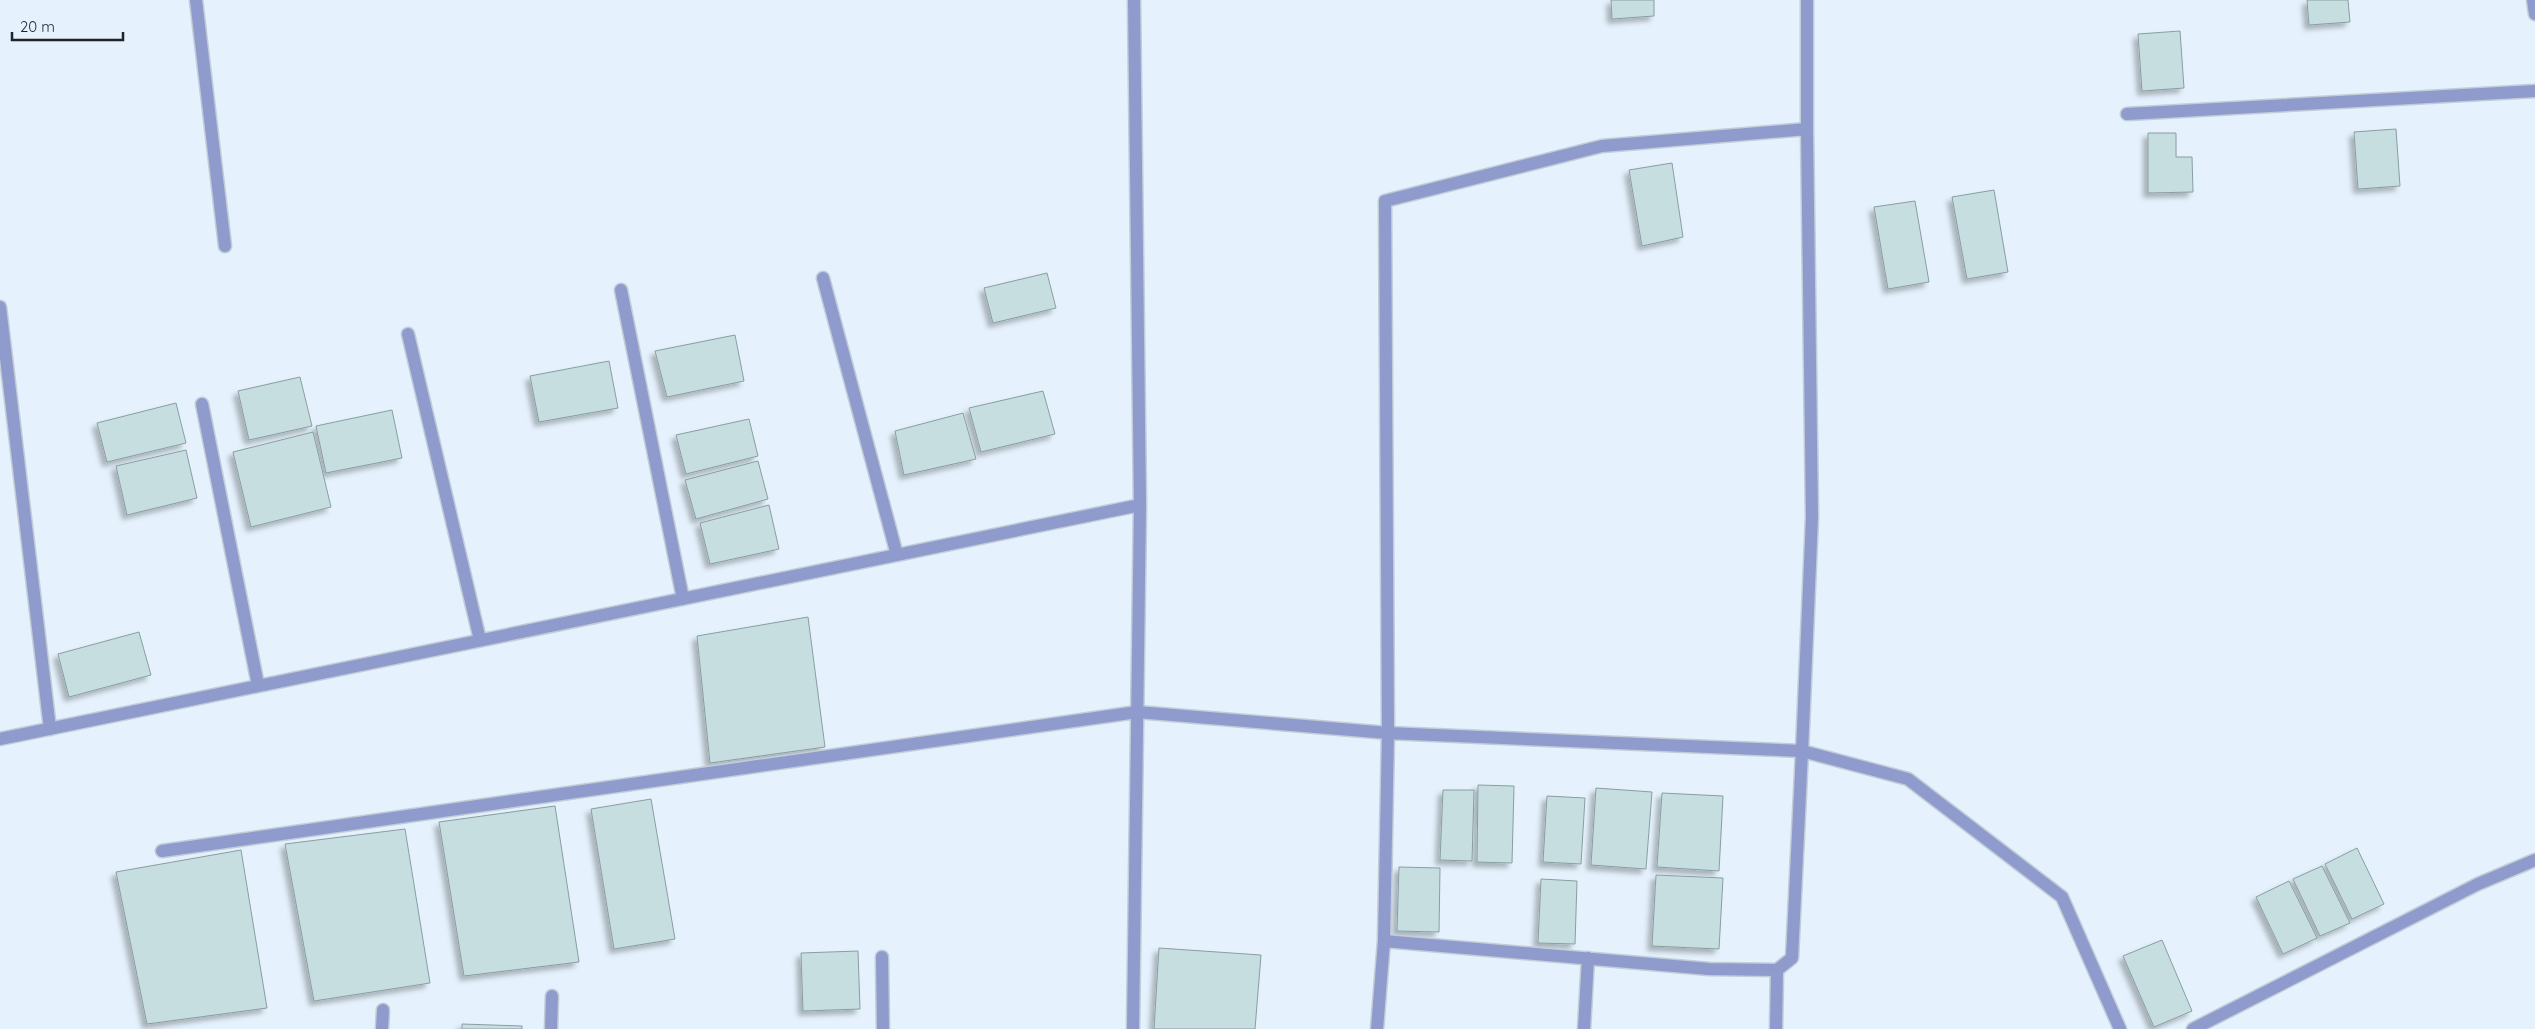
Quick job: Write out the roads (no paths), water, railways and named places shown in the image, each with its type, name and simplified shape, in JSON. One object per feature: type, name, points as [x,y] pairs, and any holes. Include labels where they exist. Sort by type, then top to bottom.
[{"type":"street","points":[[196,0],[226,246]]},
{"type":"street","points":[[1133,1029],[1140,505],[1134,0]]},
{"type":"street","points":[[1384,941],[1709,969],[1777,970],[1792,958],[1812,517],[1807,0]]},
{"type":"street","points":[[2534,0],[2535,14]]},
{"type":"street","points":[[2127,114],[2535,90]]},
{"type":"street","points":[[1377,1029],[1384,941],[1388,733],[1385,201],[1602,146],[1808,129]]},
{"type":"street","points":[[823,278],[897,555]]},
{"type":"street","points":[[621,290],[683,599]]},
{"type":"street","points":[[0,307],[50,729]]},
{"type":"street","points":[[408,334],[480,640]]},
{"type":"street","points":[[202,404],[258,685]]},
{"type":"street","points":[[0,739],[1140,505]]},
{"type":"street","points":[[162,851],[1137,712],[1388,733],[1802,751],[1908,778],[2062,897],[2120,1029]]},
{"type":"street","points":[[2193,1029],[2478,884],[2535,860]]},
{"type":"street","points":[[882,956],[883,1029]]},
{"type":"street","points":[[1584,1029],[1588,958]]},
{"type":"street","points":[[1776,1029],[1777,970]]},
{"type":"street","points":[[551,1029],[552,996]]},
{"type":"street","points":[[382,1029],[384,1010]]}]
